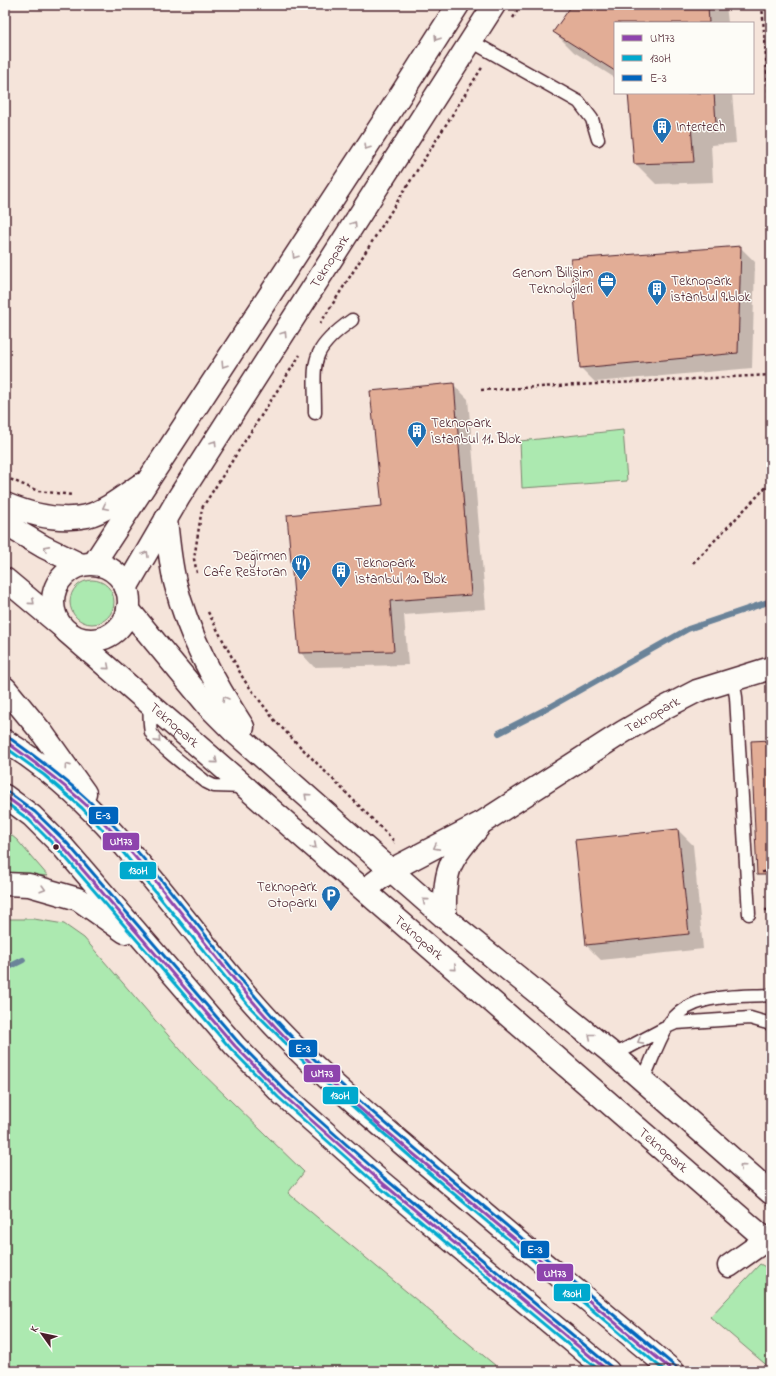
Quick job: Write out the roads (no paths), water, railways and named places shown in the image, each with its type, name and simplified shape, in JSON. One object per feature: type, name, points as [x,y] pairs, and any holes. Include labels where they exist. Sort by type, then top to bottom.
[{"type":"main road","name":"Teknopark","points":[[458,5],[391,110],[149,478],[87,564],[64,574],[54,590],[53,608],[63,629],[84,640],[104,638],[120,627],[128,609],[126,588],[166,519],[494,5]]},
{"type":"main road","name":"Teknopark","points":[[5,504],[32,513],[56,518],[87,516],[115,502],[149,478]]},
{"type":"main road","points":[[166,519],[175,581],[183,611],[196,644],[224,698],[261,755]]},
{"type":"main road","points":[[5,524],[44,547],[87,564],[104,566],[121,578],[126,588]]},
{"type":"main road","name":"Teknopark","points":[[5,579],[365,890],[768,1242]]},
{"type":"main road","points":[[128,609],[209,707],[261,755],[445,918],[614,1055],[771,1193]]},
{"type":"main road","name":"Teknopark","points":[[365,890],[390,870],[483,822],[623,732],[666,707],[697,691],[771,668]]},
{"type":"main road","points":[[5,688],[65,762],[113,833],[266,1018],[311,1064],[450,1184],[673,1370]]},
{"type":"main road","points":[[5,741],[49,772],[113,833]]},
{"type":"main road","points":[[5,796],[32,816],[63,847],[235,1046],[293,1104],[380,1181],[608,1371]]},
{"type":"main road","name":"Teknopark","points":[[445,918],[446,893],[450,866],[459,852],[483,822]]},
{"type":"main road","points":[[5,884],[30,885],[78,899],[151,949]]},
{"type":"main road","points":[[729,1266],[768,1242]]},
{"type":"lane","points":[[471,41],[579,102],[592,119],[598,139]]},
{"type":"lane","points":[[315,413],[315,361],[328,340],[352,320]]},
{"type":"lane","points":[[732,679],[736,697],[749,914]]},
{"type":"lane","points":[[643,1080],[667,1027],[680,1010],[692,1004],[724,998],[771,995]]},
{"type":"lane","points":[[614,1055],[667,1027],[676,1024],[750,1018],[771,1024]]},
{"type":"waterway","points":[[499,733],[550,707],[688,629],[771,601]]},
{"type":"waterway","points":[[5,969],[23,960]]},
{"type":"place","name":"Intertech","points":[[662,144]]},
{"type":"place","name":"Genom Bilişim Teknolojileri","points":[[607,298]]},
{"type":"place","name":"Teknopark istanbul 9.blok","points":[[657,306]]},
{"type":"place","name":"Teknopark İstanbul 11. Blok","points":[[417,448]]},
{"type":"place","name":"Değirmen Cafe Restoran","points":[[301,581]]},
{"type":"place","name":"Teknopark İstanbul 10. Blok","points":[[341,588]]},
{"type":"place","name":"Teknopark Otoparkı","points":[[331,912]]}]
